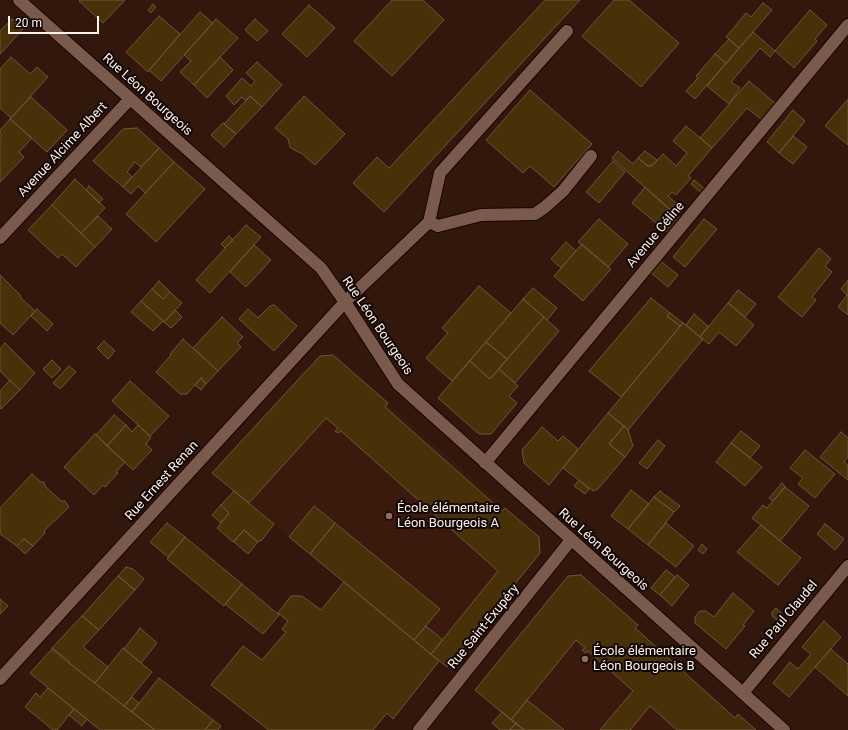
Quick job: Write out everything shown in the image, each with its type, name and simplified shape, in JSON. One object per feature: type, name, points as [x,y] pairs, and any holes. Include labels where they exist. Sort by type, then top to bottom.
[{"type":"street","name":"Rue Léon Bourgeois","points":[[19,0],[321,268],[398,384],[784,730]]},
{"type":"street","name":"Avenue Céline","points":[[485,463],[848,25]]},
{"type":"street","points":[[567,31],[440,173],[429,222],[438,226],[482,215],[535,214],[563,190],[591,156]]},
{"type":"street","name":"Avenue Alcime Albert","points":[[0,238],[130,99]]},
{"type":"street","name":"Rue Ernest Renan","points":[[0,679],[345,302],[429,222]]},
{"type":"street","name":"Rue Saint-Exupéry","points":[[419,730],[571,540]]},
{"type":"street","name":"Rue Paul Claudel","points":[[743,693],[848,566]]},
{"type":"shaded area","name":"École élémentaire Léon Bourgeois A","points":[[333,355],[539,537],[540,553],[447,667],[212,473],[320,356]]},
{"type":"shaded area","name":"École élémentaire Léon Bourgeois B","points":[[581,575],[638,625],[635,629],[735,718],[738,714],[756,730],[524,730],[475,690],[568,576]]},
{"type":"building","points":[[125,0],[103,23],[79,1]]},
{"type":"building","points":[[392,0],[423,0],[444,20],[392,76],[354,41]]},
{"type":"building","points":[[545,0],[580,0],[384,212],[353,183],[377,157],[389,168]]},
{"type":"building","points":[[614,0],[629,0],[679,43],[641,87],[582,36]]},
{"type":"building","points":[[763,3],[772,10],[739,48],[726,37],[746,13],[751,17]]},
{"type":"building","points":[[153,4],[156,7],[151,13],[148,10]]},
{"type":"building","points":[[309,5],[335,28],[307,57],[282,34]]},
{"type":"building","points":[[810,10],[827,25],[815,39],[817,41],[794,68],[775,51]]},
{"type":"building","points":[[200,12],[213,23],[161,81],[149,70]]},
{"type":"building","points":[[159,16],[180,34],[148,72],[126,52]]},
{"type":"building","points":[[12,19],[23,29],[0,54],[0,31]]},
{"type":"building","points":[[216,19],[238,38],[194,85],[180,72],[191,61],[184,55]]},
{"type":"building","points":[[255,19],[268,31],[257,41],[245,30]]},
{"type":"building","points":[[753,32],[775,51],[770,57],[760,48],[731,82],[740,88],[729,104],[707,86]]},
{"type":"building","points":[[729,39],[739,48],[726,63],[715,54]]},
{"type":"building","points":[[715,54],[726,63],[695,99],[686,91],[698,78],[696,76]]},
{"type":"building","points":[[11,57],[30,74],[37,67],[48,77],[11,118],[0,108],[0,69]]},
{"type":"building","points":[[220,57],[233,70],[207,98],[194,85]]},
{"type":"building","points":[[257,62],[282,85],[262,107],[250,96],[246,101],[242,97],[234,105],[226,96],[242,78],[251,86],[255,81],[246,73]]},
{"type":"building","points":[[749,81],[776,104],[762,120],[747,108],[712,148],[700,138]]},
{"type":"building","points":[[530,90],[592,144],[554,187],[530,166],[523,173],[486,140]]},
{"type":"building","points":[[250,96],[262,107],[236,134],[224,124]]},
{"type":"building","points":[[304,96],[345,134],[315,165],[301,153],[290,147],[288,139],[275,128]]},
{"type":"building","points":[[31,97],[67,130],[47,152],[10,119]]},
{"type":"building","points":[[848,99],[848,145],[825,126]]},
{"type":"building","points":[[793,110],[805,121],[779,153],[767,142]]},
{"type":"building","points":[[10,119],[32,138],[19,152],[24,157],[0,182],[0,138],[2,136],[0,134],[0,130]]},
{"type":"building","points":[[223,123],[236,134],[224,147],[211,135]]},
{"type":"building","points":[[686,126],[712,148],[688,176],[691,178],[676,195],[672,192],[668,196],[676,203],[670,210],[612,158],[618,151],[633,164],[638,158],[649,167],[650,165],[652,166],[663,154],[676,166],[687,153],[673,141]]},
{"type":"building","points":[[137,128],[159,148],[141,167],[135,162],[127,172],[132,177],[123,187],[93,161],[123,129]]},
{"type":"building","points":[[793,136],[807,147],[793,164],[779,153]]},
{"type":"building","points":[[159,148],[174,162],[145,193],[138,186],[131,194],[123,187]]},
{"type":"building","points":[[645,151],[657,160],[652,166],[650,165],[649,167],[638,158]]},
{"type":"building","points":[[613,161],[625,172],[599,203],[586,192]]},
{"type":"building","points":[[174,162],[205,189],[156,242],[126,214]]},
{"type":"building","points":[[75,179],[105,208],[81,233],[52,205]]},
{"type":"building","points":[[694,180],[705,189],[701,193],[691,184]]},
{"type":"building","points":[[89,186],[103,199],[99,203],[86,190]]},
{"type":"building","points":[[645,187],[680,218],[668,233],[632,203]]},
{"type":"building","points":[[52,205],[95,247],[76,267],[62,254],[58,258],[28,230]]},
{"type":"building","points":[[98,216],[112,229],[95,247],[81,233]]},
{"type":"building","points":[[599,219],[628,244],[608,267],[578,242]]},
{"type":"building","points":[[704,219],[717,229],[685,267],[673,257]]},
{"type":"building","points":[[246,225],[261,237],[210,293],[196,280]]},
{"type":"building","points":[[229,236],[233,240],[225,248],[221,244]]},
{"type":"building","points":[[566,242],[576,251],[561,268],[551,259]]},
{"type":"building","points":[[582,244],[611,269],[583,301],[554,276]]},
{"type":"building","points":[[254,245],[271,260],[246,287],[230,272]]},
{"type":"building","points":[[819,248],[831,259],[825,266],[832,272],[812,297],[816,300],[802,317],[778,297]]},
{"type":"building","points":[[659,260],[678,275],[668,287],[650,272]]},
{"type":"building","points":[[0,275],[35,311],[13,335],[0,323]]},
{"type":"building","points":[[848,280],[848,296],[841,289]]},
{"type":"building","points":[[159,281],[170,292],[163,299],[152,289]]},
{"type":"building","points":[[479,286],[511,313],[452,381],[426,358],[448,333],[442,328]]},
{"type":"building","points":[[533,288],[557,308],[547,320],[523,299]]},
{"type":"building","points":[[152,289],[163,299],[170,292],[182,303],[164,322],[141,301]]},
{"type":"building","points":[[738,290],[756,304],[745,317],[728,303]]},
{"type":"building","points":[[847,295],[848,296],[848,315],[838,307]]},
{"type":"building","points":[[651,298],[670,313],[667,316],[680,326],[683,323],[621,397],[589,371]]},
{"type":"building","points":[[523,299],[544,317],[507,359],[486,342]]},
{"type":"building","points":[[141,301],[163,321],[153,331],[131,312]]},
{"type":"building","points":[[728,303],[754,325],[736,346],[719,332],[709,344],[700,337]]},
{"type":"building","points":[[274,305],[297,326],[274,351],[239,319],[248,309],[258,318],[270,306]]},
{"type":"building","points":[[37,309],[53,324],[47,331],[31,316]]},
{"type":"building","points":[[175,310],[182,317],[171,328],[164,322]]},
{"type":"building","points":[[670,313],[683,323],[680,326],[667,316]]},
{"type":"building","points":[[694,314],[708,326],[700,337],[686,325]]},
{"type":"building","points":[[222,317],[243,337],[237,343],[241,347],[218,371],[193,348]]},
{"type":"building","points":[[544,317],[559,331],[515,383],[499,369]]},
{"type":"building","points":[[683,323],[703,339],[628,430],[608,413]]},
{"type":"building","points":[[183,339],[218,371],[206,384],[201,378],[187,394],[180,394],[156,372]]},
{"type":"building","points":[[104,341],[115,351],[108,359],[97,348]]},
{"type":"building","points":[[486,342],[507,359],[490,379],[470,361]]},
{"type":"building","points":[[5,343],[35,373],[20,390],[0,371],[0,349]]},
{"type":"building","points":[[333,355],[388,403],[385,407],[502,511],[505,508],[539,537],[540,553],[447,667],[431,654],[498,571],[341,431],[338,433],[335,431],[338,428],[326,418],[249,503],[212,473],[320,356]]},
{"type":"building","points":[[52,360],[61,369],[52,378],[43,369]]},
{"type":"building","points":[[470,361],[490,379],[499,369],[518,386],[509,396],[517,403],[491,434],[479,434],[438,398]]},
{"type":"building","points":[[69,366],[76,372],[60,389],[53,383]]},
{"type":"building","points":[[201,378],[206,384],[201,390],[195,385]]},
{"type":"building","points":[[10,380],[20,390],[1,409],[0,391]]},
{"type":"building","points":[[130,381],[169,416],[150,436],[112,401]]},
{"type":"building","points":[[608,413],[624,426],[609,444],[625,457],[598,489],[593,491],[563,468]]},
{"type":"building","points":[[114,415],[126,425],[107,446],[96,435]]},
{"type":"building","points":[[126,425],[132,432],[138,425],[151,437],[146,444],[152,450],[133,470],[107,446]]},
{"type":"building","points":[[624,426],[628,430],[633,446],[625,457],[609,444]]},
{"type":"building","points":[[542,427],[558,441],[563,436],[578,449],[549,485],[524,463],[522,450]]},
{"type":"building","points":[[741,431],[760,446],[750,458],[731,443]]},
{"type":"building","points":[[841,432],[848,438],[848,457],[844,462],[848,465],[848,480],[820,457]]},
{"type":"building","points":[[95,434],[125,462],[116,472],[118,473],[105,487],[103,485],[94,495],[64,467]]},
{"type":"building","points":[[658,440],[665,446],[647,469],[639,463]]},
{"type":"building","points":[[731,443],[762,467],[745,486],[716,462]]},
{"type":"building","points":[[805,450],[835,474],[815,498],[798,484],[803,478],[790,468]]},
{"type":"building","points":[[32,474],[41,482],[44,482],[45,486],[61,501],[65,501],[69,507],[44,531],[45,533],[33,546],[24,539],[17,546],[0,534],[0,508]]},
{"type":"building","points":[[579,480],[589,489],[585,494],[574,486]]},
{"type":"building","points":[[782,483],[785,487],[773,501],[769,498]]},
{"type":"building","points":[[785,487],[809,506],[780,541],[752,518],[763,505],[767,508]]},
{"type":"building","points":[[631,490],[649,504],[628,529],[611,516]]},
{"type":"building","points":[[234,491],[274,524],[261,541],[260,540],[258,542],[244,530],[233,542],[217,528],[229,513],[221,505]]},
{"type":"building","points":[[660,491],[680,506],[674,512],[654,497]]},
{"type":"building","points":[[654,497],[674,512],[648,545],[628,529]]},
{"type":"building","points":[[221,505],[229,513],[221,523],[212,515]]},
{"type":"building","points":[[314,506],[335,523],[310,554],[289,537]]},
{"type":"building","points":[[167,523],[185,537],[168,557],[150,542]]},
{"type":"building","points":[[335,523],[440,609],[414,640],[310,554]]},
{"type":"building","points":[[666,523],[694,546],[676,567],[648,545]]},
{"type":"building","points":[[825,524],[844,539],[835,550],[817,534]]},
{"type":"building","points":[[761,525],[801,558],[778,585],[737,552]]},
{"type":"building","points":[[244,530],[258,542],[248,554],[234,542]]},
{"type":"building","points":[[185,537],[242,584],[224,606],[167,559]]},
{"type":"building","points":[[24,539],[33,546],[25,554],[17,546]]},
{"type":"building","points":[[702,544],[707,549],[703,554],[698,550]]},
{"type":"building","points":[[126,567],[133,569],[144,579],[135,590],[118,576]]},
{"type":"building","points":[[666,570],[675,577],[660,595],[651,588]]},
{"type":"building","name":"École élémentaire Léon Bourgeois B","points":[[581,575],[638,625],[635,628],[735,718],[738,714],[756,730],[677,730],[650,706],[630,730],[600,730],[633,691],[588,651],[585,653],[582,650],[585,648],[576,640],[511,720],[475,690],[568,576]]},
{"type":"building","points":[[677,575],[689,585],[672,606],[660,595]]},
{"type":"building","points":[[118,576],[135,590],[99,630],[82,616]]},
{"type":"building","points":[[344,582],[439,661],[393,719],[387,713],[373,730],[269,730],[211,685],[243,646],[262,660],[286,632],[282,629],[288,621],[278,613],[291,596],[302,596],[321,610]]},
{"type":"building","points":[[242,584],[279,615],[263,634],[225,604]]},
{"type":"building","points":[[733,593],[754,611],[743,625],[745,626],[726,649],[695,623],[695,617],[700,611],[706,611],[714,617]]},
{"type":"building","points":[[0,599],[8,606],[0,614]]},
{"type":"building","points":[[776,608],[782,614],[777,620],[772,616],[772,612]]},
{"type":"building","points":[[82,616],[99,630],[83,647],[108,667],[95,683],[52,648]]},
{"type":"building","points":[[824,621],[841,637],[789,697],[773,683],[790,662],[798,669],[811,654],[802,647]]},
{"type":"building","points":[[426,626],[443,640],[431,654],[414,640]]},
{"type":"building","points":[[140,628],[157,643],[141,663],[124,649]]},
{"type":"building","points":[[123,648],[152,672],[124,706],[95,683]]},
{"type":"building","points":[[52,649],[155,730],[100,730],[30,673]]},
{"type":"building","points":[[831,649],[848,664],[848,696],[815,667]]},
{"type":"building","points":[[159,678],[213,720],[205,730],[155,730],[132,712]]},
{"type":"building","points":[[48,688],[74,709],[57,730],[53,730],[25,707],[36,693],[40,697]]},
{"type":"building","points":[[132,697],[139,703],[132,712],[124,706]]},
{"type":"building","points":[[527,700],[564,730],[524,730],[511,720]]},
{"type":"building","points":[[74,709],[87,719],[82,726],[69,715]]},
{"type":"building","points":[[502,712],[516,723],[510,730],[500,730],[492,723]]},
{"type":"building","points":[[213,720],[221,726],[218,730],[205,730]]},
{"type":"building","points":[[516,723],[524,730],[510,730]]},
{"type":"place","name":"École élémentaire Léon Bourgeois A","points":[[389,516]]},
{"type":"place","name":"École élémentaire Léon Bourgeois B","points":[[585,659]]}]
